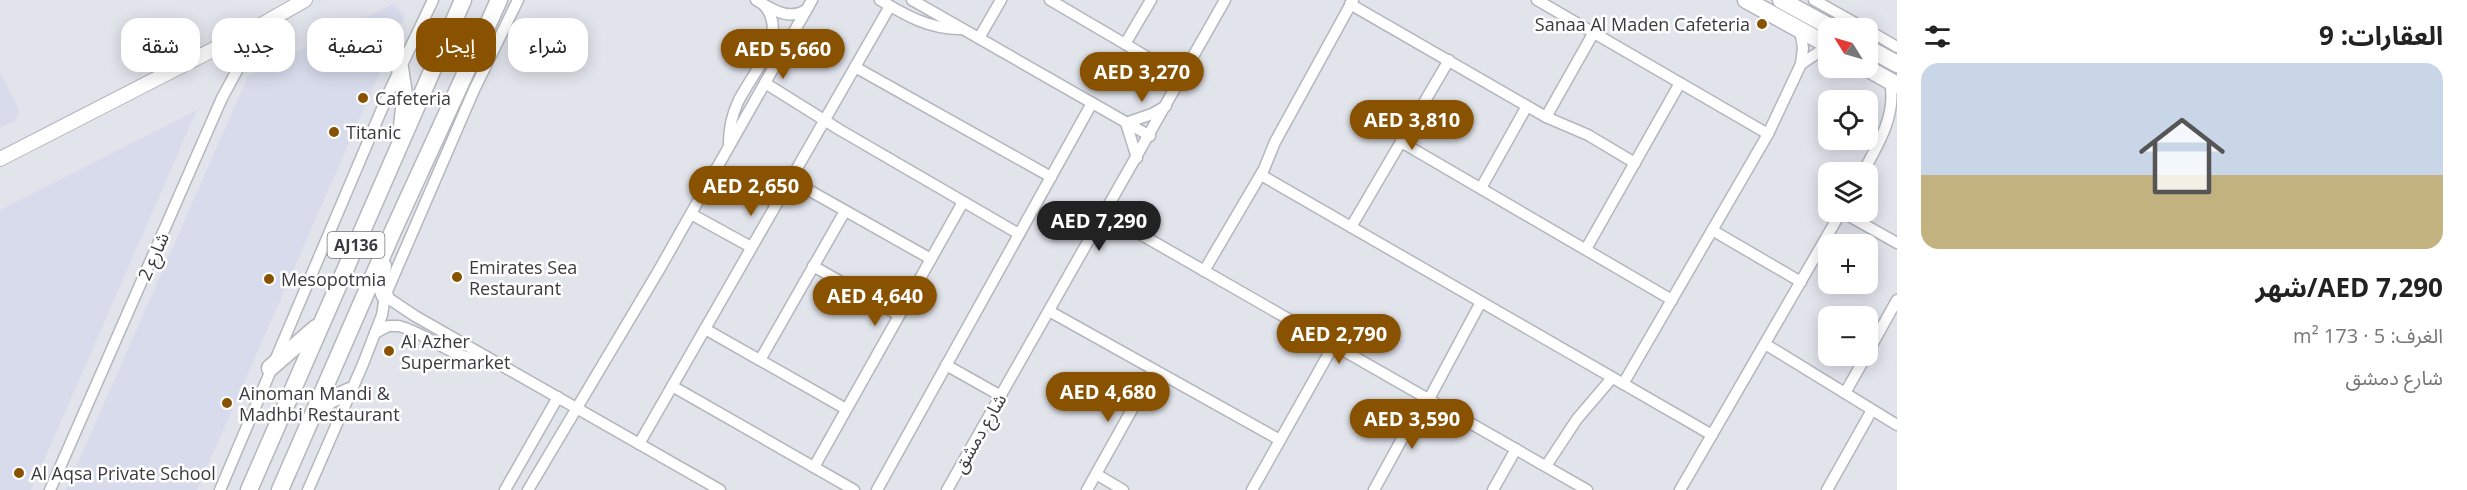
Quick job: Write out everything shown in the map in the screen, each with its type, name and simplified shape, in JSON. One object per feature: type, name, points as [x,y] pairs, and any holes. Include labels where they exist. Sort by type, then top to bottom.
[{"type":"main road","name":"AJ136","points":[[249,490],[463,0]]},
{"type":"main road","points":[[1746,0],[1818,40]]},
{"type":"main road","points":[[1781,0],[1818,20]]},
{"type":"main road","name":"AJ136","points":[[280,490],[388,243],[500,2]]},
{"type":"main road","points":[[1878,54],[1897,64]]},
{"type":"main road","points":[[400,146],[405,100],[401,72]]},
{"type":"main road","points":[[1878,74],[1894,83]]},
{"type":"main road","points":[[385,297],[380,282],[388,243]]},
{"type":"main road","points":[[270,368],[321,323]]},
{"type":"main road","points":[[314,415],[330,400],[350,391]]},
{"type":"street","points":[[274,18],[305,0]]},
{"type":"street","points":[[289,10],[318,0]]},
{"type":"street","points":[[404,60],[433,0]]},
{"type":"street","points":[[308,490],[375,333],[382,315],[385,297],[474,90],[518,0]]},
{"type":"street","points":[[880,0],[931,25],[963,29]]},
{"type":"street","points":[[912,0],[926,4],[963,29],[1150,136]]},
{"type":"street","points":[[979,38],[1001,0]]},
{"type":"street","points":[[1050,0],[1183,78]]},
{"type":"street","points":[[1070,12],[1076,0]]},
{"type":"street","points":[[1125,44],[1150,0]]},
{"type":"street","name":"شارع دمشق","points":[[947,490],[1183,78],[1225,0]]},
{"type":"street","points":[[1539,0],[1768,134]]},
{"type":"street","points":[[1814,0],[1846,18]]},
{"type":"street","points":[[760,2],[789,15],[809,5]]},
{"type":"street","points":[[729,144],[734,111],[774,34],[774,21],[760,2]]},
{"type":"street","points":[[1204,271],[1261,175],[1275,142],[1351,2],[1546,117],[1588,135],[1635,163]]},
{"type":"street","points":[[528,490],[691,214],[809,5]]},
{"type":"street","points":[[639,444],[890,6]]},
{"type":"street","points":[[1623,384],[1768,134],[1802,64],[1803,48],[1800,30]]},
{"type":"street","points":[[1546,117],[1594,32]]},
{"type":"street","points":[[1878,36],[1897,47]]},
{"type":"street","points":[[0,159],[212,50]]},
{"type":"street","points":[[1802,64],[1818,52]]},
{"type":"street","points":[[1351,227],[1449,60]]},
{"type":"street","points":[[855,67],[1051,177]]},
{"type":"street","name":"شارع 2","points":[[50,490],[222,98],[236,72]]},
{"type":"street","points":[[220,490],[270,368],[398,72]]},
{"type":"street","points":[[765,83],[840,130],[1019,234]]},
{"type":"street","points":[[1586,249],[1680,83]]},
{"type":"street","points":[[1869,162],[1895,117],[1894,83]]},
{"type":"street","points":[[89,97],[89,113]]},
{"type":"street","points":[[877,490],[1092,103]]},
{"type":"street","points":[[1126,123],[1152,114],[1167,105]]},
{"type":"street","points":[[1481,188],[1527,106]]},
{"type":"street","points":[[1126,123],[1137,158]]},
{"type":"street","points":[[1401,142],[1672,300]]},
{"type":"street","points":[[716,169],[776,203]]},
{"type":"street","points":[[1261,175],[1712,435]]},
{"type":"street","points":[[789,180],[931,259]]},
{"type":"street","points":[[814,467],[963,202]]},
{"type":"street","points":[[760,360],[845,211]]},
{"type":"street","points":[[691,214],[751,247]]},
{"type":"street","points":[[1105,214],[1587,490]]},
{"type":"street","points":[[1680,490],[1835,222]]},
{"type":"street","points":[[1859,222],[1897,243]]},
{"type":"street","points":[[1712,230],[1801,282]]},
{"type":"street","points":[[813,266],[898,315]]},
{"type":"street","points":[[385,297],[720,490]]},
{"type":"street","points":[[1878,334],[1897,300]]},
{"type":"street","points":[[1374,490],[1481,303]]},
{"type":"street","points":[[1049,311],[1280,440]]},
{"type":"street","points":[[375,333],[388,326],[399,326],[457,355],[474,360],[492,360]]},
{"type":"street","points":[[705,329],[846,408]]},
{"type":"street","points":[[1766,344],[1897,425]]},
{"type":"street","points":[[1252,490],[1333,346]]},
{"type":"street","points":[[946,365],[1001,396]]},
{"type":"street","points":[[1845,393],[1860,366]]},
{"type":"street","points":[[1087,490],[1154,370]]},
{"type":"street","points":[[1546,466],[1577,418],[1612,378]]},
{"type":"street","points":[[672,386],[854,490]]},
{"type":"street","points":[[506,490],[558,397]]},
{"type":"street","points":[[1827,490],[1872,410]]},
{"type":"street","points":[[543,425],[561,436]]},
{"type":"street","points":[[1493,490],[1516,449]]},
{"type":"street","points":[[1096,474],[1123,490]]},
{"type":"shaded area","points":[[393,4],[405,15],[404,18],[365,18]]},
{"type":"shaded area","points":[[307,47],[307,72],[380,72],[197,490],[66,490],[248,76],[256,72],[295,72],[295,53]]},
{"type":"shaded area","points":[[0,72],[19,110],[16,120],[0,128]]},
{"type":"shaded area","points":[[197,110],[31,490],[0,490],[0,210]]},
{"type":"place","name":"Sanaa Al Maden Cafeteria","points":[[1762,24]]},
{"type":"place","name":"Cafeteria","points":[[363,98]]},
{"type":"place","name":"Titanic","points":[[334,132]]},
{"type":"place","name":"Emirates Sea Restaurant","points":[[457,277]]},
{"type":"place","name":"Mesopotmia","points":[[269,279]]},
{"type":"place","name":"Al Azher Supermarket","points":[[389,351]]},
{"type":"place","name":"Ainoman Mandi & Madhbi Restaurant","points":[[227,403]]},
{"type":"place","name":"Al Aqsa Private School","points":[[19,473]]}]
